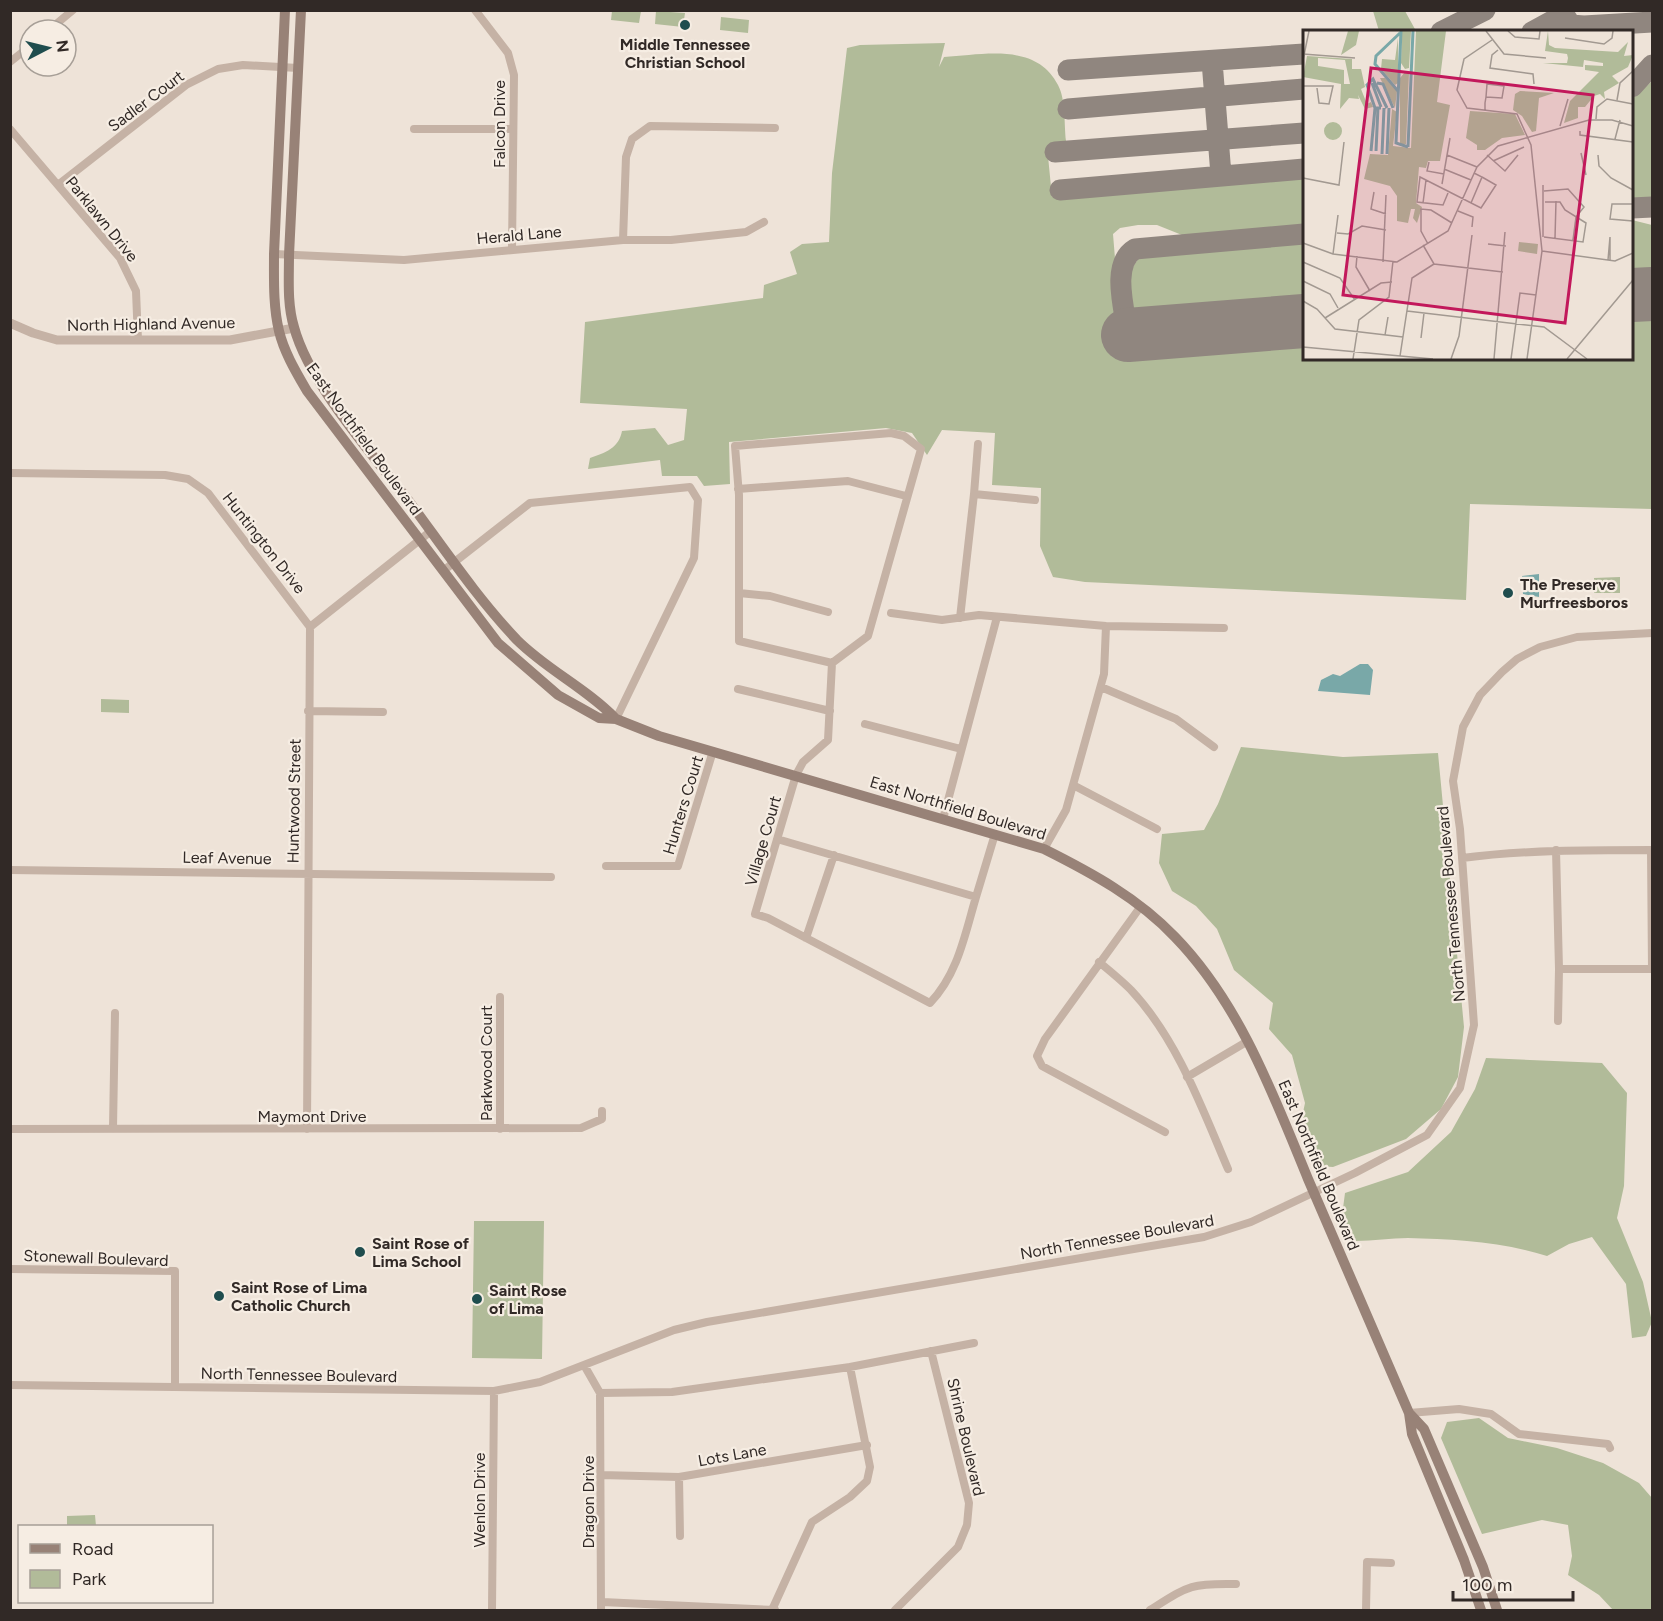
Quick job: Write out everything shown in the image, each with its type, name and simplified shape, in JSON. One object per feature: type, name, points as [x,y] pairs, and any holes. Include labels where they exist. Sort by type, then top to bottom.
[{"type":"main road","name":"East Northfield Boulevard","points":[[285,10],[273,254],[279,330],[290,361],[307,391],[498,643],[558,695],[599,718],[616,719],[658,736],[1044,849],[1097,875],[1141,906],[1175,937],[1212,980],[1248,1041],[1409,1413],[1412,1434],[1464,1560],[1481,1611]]},
{"type":"main road","name":"East Northfield Boulevard","points":[[302,10],[289,255],[289,295],[294,328],[314,372],[339,409],[517,640],[553,672],[600,702],[616,719]]},
{"type":"main road","name":"East Northfield Boulevard","points":[[1409,1413],[1424,1429],[1483,1567],[1497,1611]]},
{"type":"street","name":"Falcon Drive","points":[[475,10],[508,53],[513,75],[512,249]]},
{"type":"street","name":"Sadler Court","points":[[58,185],[186,85],[218,69],[243,64],[298,68]]},
{"type":"street","points":[[624,240],[626,157],[632,139],[650,126],[775,128]]},
{"type":"street","name":"Parklawn Drive","points":[[10,129],[120,258],[136,291],[138,340]]},
{"type":"street","points":[[414,129],[513,129]]},
{"type":"street","name":"Herald Lane","points":[[273,254],[404,260],[624,240],[671,240],[746,232],[764,222]]},
{"type":"street","name":"North Highland Avenue","points":[[10,322],[33,333],[57,340],[231,340],[294,328]]},
{"type":"street","points":[[891,433],[904,436],[921,449],[868,636],[832,663],[739,641],[738,489],[735,446],[891,433]]},
{"type":"street","points":[[960,618],[978,444]]},
{"type":"street","name":"Huntington Drive","points":[[10,473],[165,475],[188,479],[208,494],[310,627]]},
{"type":"street","points":[[738,489],[848,481],[906,496]]},
{"type":"street","points":[[443,571],[530,503],[690,487],[698,500],[694,558],[616,719]]},
{"type":"street","points":[[974,494],[1035,500]]},
{"type":"street","points":[[310,627],[431,531]]},
{"type":"street","points":[[739,593],[770,596],[828,612]]},
{"type":"street","points":[[891,613],[942,620],[997,617],[1106,626],[1224,628]]},
{"type":"street","points":[[943,819],[997,617]]},
{"type":"street","points":[[1044,849],[1066,810],[1101,687],[1104,674],[1106,626]]},
{"type":"street","name":"Huntwood Street","points":[[307,1130],[310,627]]},
{"type":"street","name":"North Tennessee Boulevard","points":[[10,1385],[494,1391],[540,1382],[674,1330],[707,1322],[1204,1237],[1251,1222],[1427,1135],[1460,1088],[1474,1025],[1454,781],[1462,727],[1480,695],[1517,659],[1540,647],[1577,637],[1653,633]]},
{"type":"street","points":[[796,775],[802,762],[828,740],[832,663]]},
{"type":"street","points":[[1101,687],[1176,719],[1214,747]]},
{"type":"street","points":[[738,689],[830,711]]},
{"type":"street","points":[[308,711],[383,712]]},
{"type":"street","points":[[865,724],[961,749]]},
{"type":"street","name":"Hunters Court","points":[[606,866],[678,866],[713,751]]},
{"type":"street","name":"Village Court","points":[[796,775],[755,914],[768,918],[806,938]]},
{"type":"street","points":[[1073,785],[1157,829]]},
{"type":"street","points":[[834,855],[806,938],[930,1003],[939,994],[957,961],[995,834]]},
{"type":"street","points":[[777,839],[976,897]]},
{"type":"street","points":[[1556,850],[1558,1021]]},
{"type":"street","points":[[1462,858],[1512,851],[1652,850],[1652,969],[1559,969]]},
{"type":"street","name":"Leaf Avenue","points":[[10,870],[551,877]]},
{"type":"street","points":[[1141,906],[1045,1039],[1037,1056],[1042,1066],[1165,1132]]},
{"type":"street","points":[[1099,962],[1131,990],[1161,1028],[1187,1077],[1228,1169]]},
{"type":"street","name":"Parkwood Court","points":[[500,997],[500,1129]]},
{"type":"street","points":[[113,1128],[115,1014]]},
{"type":"street","points":[[1187,1077],[1248,1041]]},
{"type":"street","name":"Maymont Drive","points":[[10,1129],[581,1128],[602,1119],[602,1111]]},
{"type":"street","name":"Stonewall Boulevard","points":[[10,1269],[175,1271],[175,1387]]},
{"type":"street","points":[[584,1365],[600,1393],[672,1392],[850,1367],[974,1343]]},
{"type":"street","name":"Shrine Boulevard","points":[[895,1611],[958,1547],[967,1525],[969,1503],[931,1351]]},
{"type":"street","points":[[602,1606],[774,1610],[812,1522],[850,1497],[867,1481],[870,1467],[867,1445],[850,1367]]},
{"type":"street","name":"Wenlon Drive","points":[[492,1611],[494,1391]]},
{"type":"street","name":"Dragon Drive","points":[[600,1393],[602,1606]]},
{"type":"street","points":[[1409,1413],[1459,1409],[1491,1414],[1519,1434],[1608,1444],[1610,1448]]},
{"type":"street","name":"Lots Lane","points":[[601,1475],[679,1477],[867,1445]]},
{"type":"street","points":[[679,1477],[680,1536]]},
{"type":"street","points":[[1366,1611],[1367,1562],[1391,1563]]},
{"type":"street","points":[[1150,1611],[1185,1588],[1200,1583],[1236,1584]]},
{"type":"green space","points":[[612,11],[641,11],[639,23],[611,20]]},
{"type":"green space","points":[[656,11],[685,13],[683,27],[655,24]]},
{"type":"green space","points":[[1373,11],[1405,11],[1415,30],[1379,30]]},
{"type":"green space","points":[[721,17],[749,20],[748,33],[720,30]]},
{"type":"green space","points":[[945,43],[939,67],[944,57],[1007,54],[1036,62],[1048,71],[1061,91],[1066,141],[1063,144],[1047,146],[1052,197],[1303,177],[1303,227],[1187,237],[1157,225],[1138,225],[1120,228],[1113,234],[1123,356],[1303,341],[1303,360],[1633,360],[1633,314],[1652,312],[1652,509],[1470,504],[1466,600],[1085,582],[1053,577],[1040,546],[1041,488],[992,485],[995,433],[942,430],[927,455],[912,433],[886,428],[729,442],[730,484],[704,486],[697,476],[662,476],[660,460],[588,469],[590,458],[615,446],[622,431],[655,428],[668,445],[684,440],[687,409],[580,403],[585,322],[763,298],[764,285],[797,274],[790,252],[802,244],[829,242],[832,173],[847,48],[860,45]]},
{"type":"green space","points":[[1652,81],[1652,200],[1633,202],[1633,98]]},
{"type":"green space","points":[[1633,220],[1652,225],[1652,276],[1633,278]]},
{"type":"green space","points":[[1303,241],[1303,304],[1144,317],[1132,306],[1128,274],[1141,255]]},
{"type":"green space","points":[[1620,577],[1620,593],[1594,593],[1594,578]]},
{"type":"green space","points":[[101,699],[129,700],[129,713],[101,712]]},
{"type":"green space","points":[[1241,747],[1343,757],[1438,753],[1464,1027],[1458,1077],[1441,1109],[1406,1139],[1333,1167],[1317,1166],[1301,1122],[1305,1103],[1292,1055],[1269,1029],[1273,1003],[1234,970],[1217,929],[1196,906],[1172,891],[1159,863],[1162,834],[1204,830],[1218,804]]},
{"type":"green space","points":[[1486,1058],[1602,1063],[1627,1093],[1624,1186],[1617,1218],[1643,1282],[1652,1322],[1646,1336],[1632,1338],[1626,1284],[1592,1237],[1569,1244],[1547,1256],[1513,1247],[1460,1240],[1408,1238],[1356,1241],[1342,1216],[1345,1193],[1408,1172],[1451,1132],[1475,1089]]},
{"type":"green space","points":[[474,1221],[544,1221],[542,1359],[472,1358]]},
{"type":"green space","points":[[1479,1418],[1508,1438],[1557,1448],[1603,1463],[1639,1483],[1652,1498],[1652,1610],[1613,1610],[1599,1595],[1568,1575],[1572,1556],[1568,1525],[1542,1520],[1482,1534],[1441,1438],[1447,1422]]},
{"type":"green space","points":[[95,1515],[96,1525],[67,1525],[67,1516]]},
{"type":"water","points":[[1539,574],[1539,597],[1523,594],[1522,576]]},
{"type":"water","points":[[1360,664],[1368,664],[1373,670],[1370,695],[1318,691],[1321,680],[1333,674],[1340,676]]},
{"type":"taxiway","points":[[1445,30],[1485,10]]},
{"type":"taxiway","points":[[1561,10],[1571,25],[1584,26],[1579,30]]},
{"type":"taxiway","points":[[1536,30],[1554,20],[1567,23]]},
{"type":"taxiway","points":[[1584,26],[1652,22]]},
{"type":"taxiway","points":[[1068,70],[1303,54]]},
{"type":"taxiway","points":[[1212,61],[1221,175]]},
{"type":"taxiway","points":[[1633,86],[1652,65]]},
{"type":"taxiway","points":[[1068,109],[1303,89]]},
{"type":"taxiway","points":[[1055,152],[1303,133]]},
{"type":"taxiway","points":[[1060,190],[1303,169]]},
{"type":"taxiway","points":[[1633,208],[1652,207]]},
{"type":"taxiway","points":[[1128,335],[1122,301],[1121,276],[1127,256],[1135,249],[1303,234]]},
{"type":"runway","points":[[1633,295],[1652,294]]},
{"type":"runway","points":[[1128,335],[1303,321]]},
{"type":"place","name":"Middle Tennessee Christian School","points":[[685,25]]},
{"type":"place","name":"The Preserve Murfreesboros","points":[[1508,593]]},
{"type":"place","name":"Saint Rose of Lima School","points":[[360,1252]]},
{"type":"place","name":"Saint Rose of Lima Catholic Church","points":[[219,1296]]},
{"type":"place","name":"Saint Rose of Lima","points":[[477,1299]]}]
